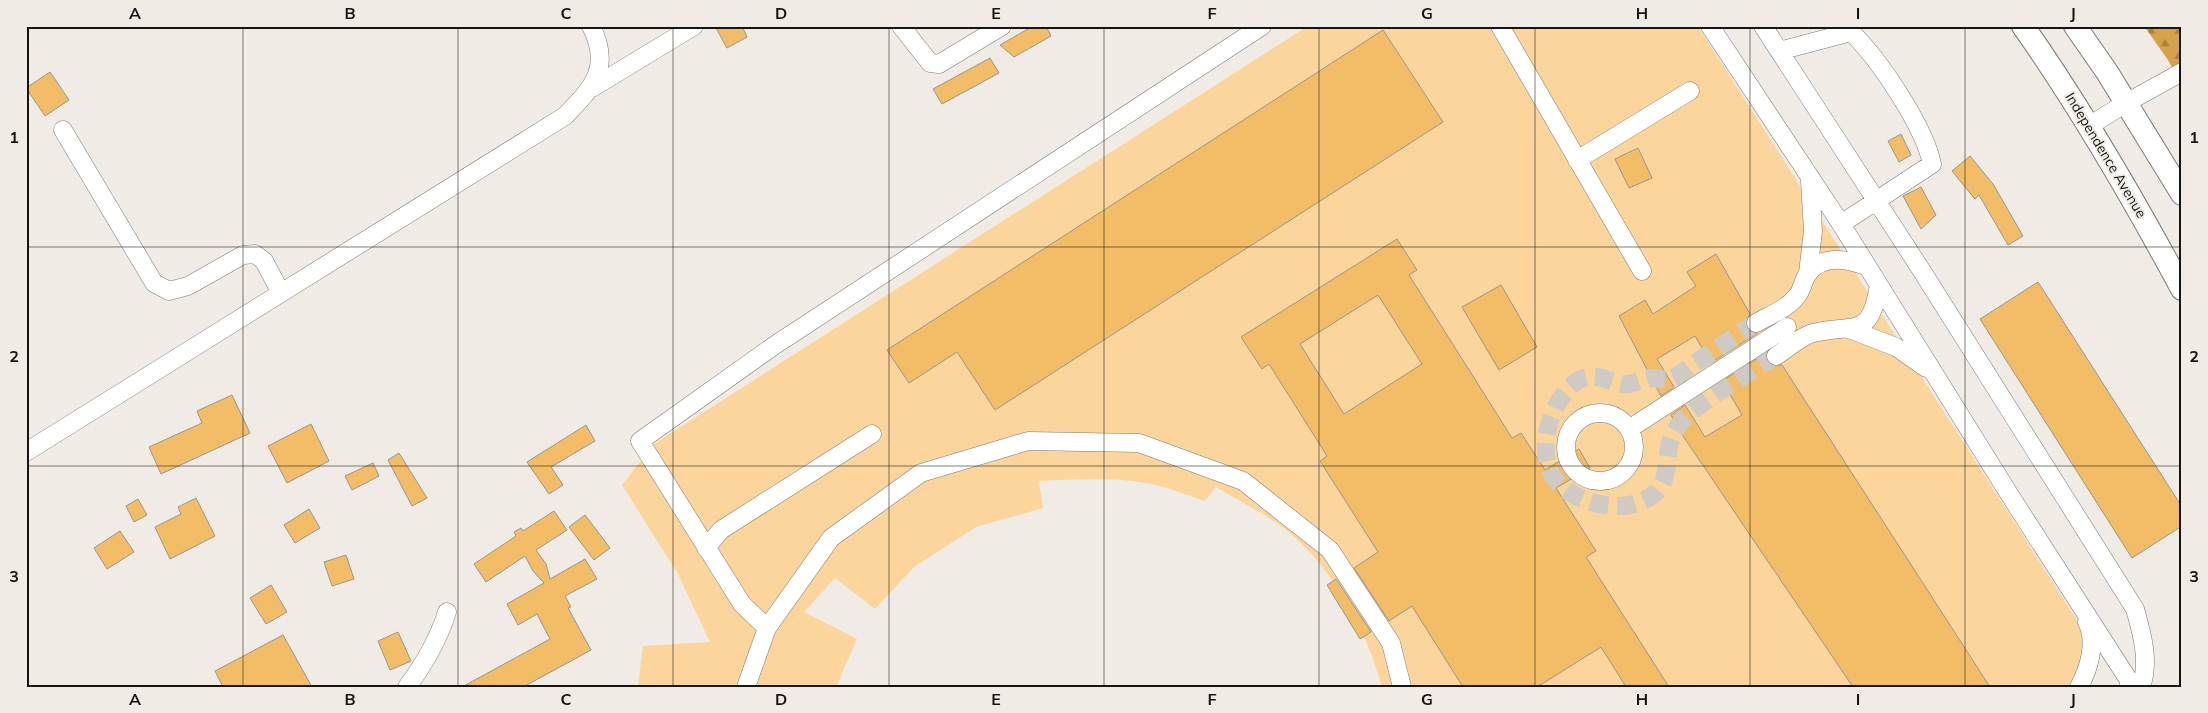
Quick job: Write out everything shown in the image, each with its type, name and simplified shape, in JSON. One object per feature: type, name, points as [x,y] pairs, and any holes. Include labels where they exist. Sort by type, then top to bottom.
[{"type":"main road","name":"Independence Avenue","points":[[2023,26],[2066,87],[2144,217],[2182,288]]},
{"type":"main road","points":[[2075,26],[2126,103],[2182,194]]},
{"type":"street","points":[[591,26],[601,62],[592,88]]},
{"type":"street","points":[[26,452],[565,116],[592,88],[694,26]]},
{"type":"street","points":[[906,28],[930,63],[939,64],[1002,26]]},
{"type":"street","points":[[766,628],[742,604],[640,441],[775,345],[1262,26]]},
{"type":"street","points":[[1500,26],[1642,271]]},
{"type":"street","points":[[1710,26],[1810,181],[1841,224],[2128,680],[2130,687]]},
{"type":"street","points":[[1763,26],[2134,609],[2142,631],[2145,664],[2141,687]]},
{"type":"street","points":[[1780,51],[1851,32],[1865,45],[1913,116],[1928,147],[1932,164],[1841,224]]},
{"type":"street","points":[[2089,126],[2182,72]]},
{"type":"street","points":[[1577,160],[1690,91]]},
{"type":"street","points":[[63,130],[154,283],[169,291],[188,286],[243,255],[255,254],[264,261],[281,293]]},
{"type":"street","points":[[1756,323],[1788,306],[1798,295],[1808,273],[1812,231],[1810,181]]},
{"type":"street","points":[[1808,273],[1822,262],[1834,260],[1849,260],[1866,266]]},
{"type":"street","points":[[1787,327],[1798,332],[1810,333],[1849,329],[1863,324],[1876,304],[1878,285]]},
{"type":"street","points":[[1787,327],[1785,317],[1788,306]]},
{"type":"street","points":[[1629,429],[1787,327]]},
{"type":"street","points":[[1849,329],[1896,347],[1934,374]]},
{"type":"street","points":[[1776,356],[1810,333]]},
{"type":"street","points":[[706,548],[720,530],[872,434]]},
{"type":"street","points":[[746,687],[766,628],[831,538],[922,473],[1028,441],[1139,443],[1244,481],[1330,550],[1391,643],[1402,687]]},
{"type":"street","points":[[2079,687],[2088,672],[2090,657],[2090,628],[2080,606]]},
{"type":"street","points":[[407,687],[426,661],[439,636],[447,612]]},
{"type":"shaded area","points":[[1308,26],[1698,26],[2080,625],[2085,663],[2074,687],[1382,687],[1368,645],[1335,584],[1307,549],[1282,527],[1216,487],[1205,501],[1145,483],[1100,479],[1039,481],[1043,508],[976,527],[914,567],[875,609],[835,578],[804,612],[857,639],[836,687],[638,687],[643,646],[710,642],[678,574],[622,485],[654,444]]},
{"type":"green space","points":[[2144,26],[2182,26],[2182,86],[2168,60]]},
{"type":"building","points":[[715,26],[742,26],[747,37],[727,48]]},
{"type":"building","points":[[1033,26],[1046,26],[1051,36],[1014,57],[1000,45]]},
{"type":"building","points":[[1383,30],[1443,122],[995,410],[957,352],[909,383],[887,350]]},
{"type":"building","points":[[990,58],[999,73],[942,104],[933,89]]},
{"type":"building","points":[[50,72],[69,100],[45,116],[26,88]]},
{"type":"building","points":[[1901,134],[1911,155],[1899,162],[1888,141]]},
{"type":"building","points":[[1638,148],[1652,178],[1629,188],[1615,159]]},
{"type":"building","points":[[1970,156],[1993,184],[2023,236],[2008,245],[1979,195],[1975,199],[1952,171]]},
{"type":"building","points":[[1921,187],[1936,215],[1921,229],[1903,196]]},
{"type":"building","points":[[1397,239],[1417,270],[1409,275],[1512,438],[1521,433],[1545,470],[1579,449],[1590,468],[1556,488],[1596,551],[1586,557],[1669,687],[1626,687],[1601,647],[1537,687],[1463,687],[1412,606],[1389,621],[1354,568],[1378,552],[1320,461],[1327,456],[1269,364],[1262,369],[1241,337]],"holes":[[[1378,295],[1422,364],[1344,414],[1300,344]]]},
{"type":"building","points":[[1716,254],[1750,314],[1745,322],[1746,328],[1751,332],[1758,333],[1711,363],[1695,336],[1657,359],[1674,387],[1661,396],[1619,316],[1645,300],[1653,314],[1696,286],[1687,272]]},
{"type":"building","points":[[2038,282],[2182,507],[2182,526],[2132,558],[1980,319]]},
{"type":"building","points":[[1501,285],[1537,347],[1499,370],[1462,307]]},
{"type":"building","points":[[1766,353],[1767,362],[1771,365],[1782,365],[1990,687],[1853,687],[1677,427],[1671,415],[1685,405],[1705,437],[1742,415],[1722,381]]},
{"type":"building","points":[[232,395],[250,433],[161,474],[149,447],[202,423],[197,411]]},
{"type":"building","points":[[311,424],[329,461],[287,483],[268,446]]},
{"type":"building","points":[[586,425],[595,441],[551,467],[563,485],[549,494],[527,462]]},
{"type":"building","points":[[399,453],[427,498],[412,506],[388,460]]},
{"type":"building","points":[[373,463],[379,476],[352,490],[345,476]]},
{"type":"building","points":[[196,498],[215,536],[170,559],[155,527],[181,514],[178,507]]},
{"type":"building","points":[[138,499],[147,515],[134,522],[126,506]]},
{"type":"building","points":[[309,509],[320,528],[295,543],[284,525]]},
{"type":"building","points":[[554,511],[567,530],[536,550],[546,564],[550,579],[585,559],[597,579],[565,596],[571,607],[568,608],[591,650],[523,687],[462,687],[550,639],[537,614],[518,625],[507,604],[544,583],[533,571],[525,556],[486,582],[474,564],[516,536],[514,532],[521,528],[523,531]]},
{"type":"building","points":[[585,515],[610,548],[594,560],[569,527]]},
{"type":"building","points":[[120,531],[134,552],[107,569],[94,548]]},
{"type":"building","points":[[346,555],[354,579],[332,586],[324,562]]},
{"type":"building","points":[[1336,579],[1371,632],[1360,639],[1327,585]]},
{"type":"building","points":[[271,585],[287,612],[266,624],[250,598]]},
{"type":"building","points":[[398,632],[411,661],[390,670],[378,641]]},
{"type":"building","points":[[283,635],[312,687],[223,687],[215,671]]},
{"type":"tunnel","points":[[1756,323],[1679,375],[1670,379],[1651,378],[1625,384],[1590,376],[1579,380],[1569,388],[1561,399],[1549,425],[1546,453],[1548,466],[1554,478],[1571,493],[1593,503],[1618,506],[1629,505],[1653,495],[1665,478],[1669,447],[1678,426],[1686,417],[1710,398],[1776,356]]}]
